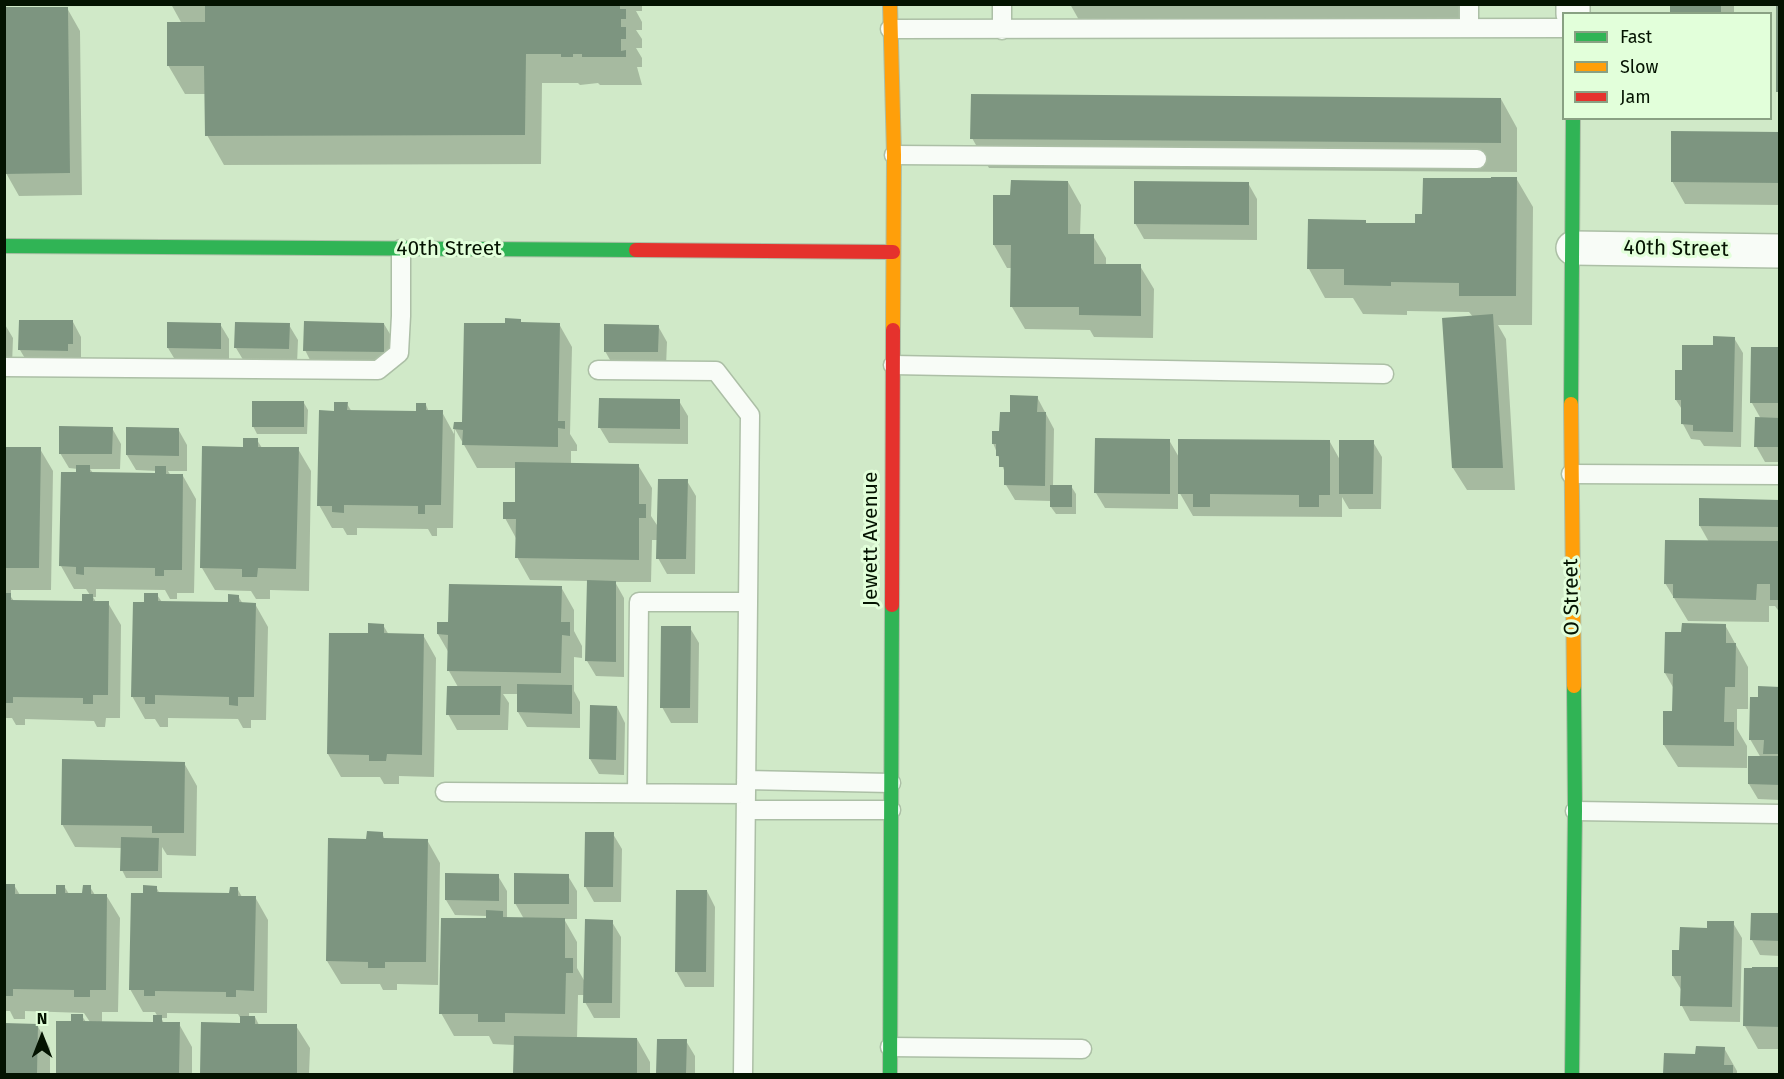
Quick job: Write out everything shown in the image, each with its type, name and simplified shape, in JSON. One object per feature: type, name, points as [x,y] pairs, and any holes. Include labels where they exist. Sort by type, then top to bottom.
[{"type":"street","name":"Jewett Avenue","points":[[890,4],[894,155],[890,1074]]},
{"type":"street","name":"O Street","points":[[1572,1074],[1575,811],[1571,474],[1573,120]]},
{"type":"street","name":"40th Street","points":[[4,246],[893,252]]},
{"type":"street","name":"40th Street","points":[[1573,248],[1779,251]]},
{"type":"lane","points":[[1002,4],[1002,30]]},
{"type":"lane","points":[[1469,4],[1469,28]]},
{"type":"lane","points":[[890,29],[1562,28]]},
{"type":"lane","points":[[894,155],[1477,159]]},
{"type":"lane","points":[[4,367],[378,370],[399,353],[401,249]]},
{"type":"lane","points":[[893,365],[1384,374]]},
{"type":"lane","points":[[598,370],[716,372],[750,415],[743,1074]]},
{"type":"lane","points":[[1571,474],[1779,475]]},
{"type":"lane","points":[[637,793],[639,602],[748,602]]},
{"type":"lane","points":[[746,795],[891,783]]},
{"type":"lane","points":[[445,792],[746,795],[891,810]]},
{"type":"lane","points":[[1575,811],[1779,814]]},
{"type":"lane","points":[[890,1047],[1082,1049]]},
{"type":"building","points":[[205,4],[620,4],[620,9],[626,9],[626,19],[621,19],[621,27],[626,27],[626,39],[621,39],[621,51],[626,50],[626,57],[582,57],[582,54],[573,54],[573,57],[561,57],[561,54],[526,54],[525,135],[205,136],[204,66],[167,66],[167,22],[205,22]]},
{"type":"building","points":[[1670,4],[1721,4],[1721,12],[1670,12]]},
{"type":"building","points":[[1776,4],[1780,4],[1780,92],[1776,92]]},
{"type":"building","points":[[4,7],[68,7],[70,173],[4,174]]},
{"type":"building","points":[[971,94],[1501,98],[1501,143],[970,139]]},
{"type":"building","points":[[1671,131],[1780,132],[1780,183],[1671,182]]},
{"type":"building","points":[[1517,177],[1516,296],[1459,296],[1459,283],[1391,282],[1391,286],[1344,285],[1344,269],[1307,269],[1308,219],[1366,220],[1366,223],[1415,223],[1415,214],[1422,214],[1423,178]]},
{"type":"building","points":[[1011,180],[1068,181],[1068,234],[1094,234],[1094,264],[1141,264],[1141,316],[1079,315],[1079,307],[1010,307],[1011,245],[993,245],[993,195],[1010,195]]},
{"type":"building","points":[[1134,181],[1249,182],[1249,225],[1134,224]]},
{"type":"building","points":[[1493,314],[1503,468],[1452,468],[1442,318]]},
{"type":"building","points":[[505,318],[521,319],[521,322],[560,323],[558,421],[565,421],[565,429],[558,428],[558,447],[462,445],[463,430],[453,429],[454,422],[462,422],[464,323],[505,323]]},
{"type":"building","points":[[19,320],[73,320],[73,344],[68,344],[68,351],[18,350]]},
{"type":"building","points":[[304,321],[384,323],[384,352],[303,351]]},
{"type":"building","points":[[167,322],[221,323],[221,349],[167,348]]},
{"type":"building","points":[[235,322],[290,323],[289,349],[234,348]]},
{"type":"building","points":[[604,324],[659,325],[658,352],[604,352]]},
{"type":"building","points":[[1713,336],[1735,337],[1733,432],[1693,431],[1693,425],[1681,424],[1681,400],[1675,400],[1675,370],[1682,370],[1682,345],[1713,345]]},
{"type":"building","points":[[1751,347],[1780,347],[1780,403],[1750,403]]},
{"type":"building","points":[[1010,395],[1038,396],[1037,412],[1046,412],[1045,486],[1004,485],[1004,467],[999,467],[996,444],[992,444],[992,431],[999,431],[1000,412],[1010,412]]},
{"type":"building","points":[[599,398],[680,399],[680,429],[598,428]]},
{"type":"building","points":[[252,401],[304,401],[304,427],[252,427]]},
{"type":"building","points":[[334,402],[348,402],[347,410],[416,411],[416,403],[426,403],[426,410],[443,410],[441,505],[425,505],[425,514],[418,514],[418,506],[344,505],[344,513],[332,512],[332,506],[317,506],[319,410],[334,411]]},
{"type":"building","points":[[1755,417],[1780,418],[1780,447],[1754,447]]},
{"type":"building","points":[[59,426],[113,427],[112,454],[59,454]]},
{"type":"building","points":[[126,427],[179,428],[179,456],[126,455]]},
{"type":"building","points":[[243,438],[258,438],[258,447],[299,447],[296,569],[258,568],[257,577],[242,577],[242,569],[200,568],[202,446],[243,447]]},
{"type":"building","points":[[1095,438],[1170,439],[1170,494],[1094,493]]},
{"type":"building","points":[[1178,439],[1330,440],[1330,495],[1319,495],[1319,507],[1299,507],[1299,495],[1210,494],[1210,507],[1193,507],[1193,494],[1178,494]]},
{"type":"building","points":[[1339,440],[1374,440],[1373,494],[1339,494]]},
{"type":"building","points":[[4,447],[41,447],[39,568],[4,568]]},
{"type":"building","points":[[515,462],[639,464],[639,504],[646,504],[646,518],[639,518],[639,560],[515,558],[516,519],[503,519],[503,502],[515,502]]},
{"type":"building","points":[[76,465],[90,465],[90,472],[155,473],[155,466],[166,466],[166,474],[183,474],[182,570],[164,570],[164,576],[155,576],[155,568],[84,567],[84,575],[76,574],[76,567],[59,566],[61,472],[76,472]]},
{"type":"building","points":[[658,479],[688,479],[686,559],[656,559]]},
{"type":"building","points":[[1050,485],[1072,485],[1072,507],[1050,507]]},
{"type":"building","points":[[1699,498],[1780,500],[1780,527],[1699,526]]},
{"type":"building","points":[[1665,540],[1780,541],[1780,600],[1770,600],[1770,584],[1757,584],[1756,600],[1673,598],[1673,584],[1664,584]]},
{"type":"building","points":[[587,580],[616,581],[616,662],[585,661]]},
{"type":"building","points":[[449,584],[562,586],[561,622],[570,622],[570,636],[562,635],[561,673],[447,671],[448,635],[437,634],[437,622],[448,622]]},
{"type":"building","points":[[4,593],[11,593],[11,600],[82,601],[82,594],[93,594],[93,601],[109,601],[108,695],[93,695],[93,704],[83,704],[83,698],[13,697],[13,703],[4,703]]},
{"type":"building","points":[[144,593],[158,593],[158,601],[228,602],[228,594],[239,595],[239,602],[256,603],[254,697],[238,697],[238,706],[229,705],[229,697],[155,695],[155,704],[145,704],[145,697],[131,697],[133,602],[144,602]]},
{"type":"building","points":[[368,623],[384,624],[384,633],[424,634],[422,755],[387,754],[386,761],[369,761],[369,755],[327,754],[329,633],[368,633]]},
{"type":"building","points":[[1682,623],[1726,624],[1726,643],[1736,643],[1735,687],[1725,687],[1724,722],[1734,722],[1734,746],[1663,745],[1663,711],[1672,711],[1673,674],[1664,673],[1665,632],[1681,632]]},
{"type":"building","points":[[661,626],[691,626],[690,708],[660,708]]},
{"type":"building","points":[[517,684],[572,685],[572,714],[517,712]]},
{"type":"building","points":[[447,686],[501,686],[500,715],[446,715]]},
{"type":"building","points":[[1758,686],[1780,687],[1780,754],[1763,754],[1764,740],[1749,740],[1750,697],[1758,697]]},
{"type":"building","points":[[590,705],[617,706],[616,760],[589,759]]},
{"type":"building","points":[[1748,756],[1780,756],[1780,785],[1748,784]]},
{"type":"building","points":[[62,759],[185,762],[184,833],[152,833],[152,826],[61,825]]},
{"type":"building","points":[[367,831],[383,832],[383,838],[428,839],[426,962],[385,962],[385,968],[368,968],[368,962],[326,961],[328,838],[366,839]]},
{"type":"building","points":[[585,832],[614,832],[613,887],[584,887]]},
{"type":"building","points":[[121,837],[159,838],[158,871],[120,871]]},
{"type":"building","points":[[445,873],[499,874],[499,901],[445,900]]},
{"type":"building","points":[[514,873],[569,874],[569,904],[514,904]]},
{"type":"building","points":[[4,884],[15,884],[15,894],[56,894],[56,885],[65,885],[65,893],[82,893],[83,885],[91,885],[91,894],[107,894],[106,990],[90,990],[90,997],[74,997],[74,990],[13,989],[13,996],[4,996]]},
{"type":"building","points":[[143,885],[157,886],[157,892],[229,893],[230,887],[238,887],[238,896],[256,896],[254,991],[236,990],[236,997],[226,997],[226,992],[155,991],[155,996],[144,996],[144,990],[129,990],[131,893],[143,893]]},
{"type":"building","points":[[676,890],[707,890],[706,972],[675,972]]},
{"type":"building","points":[[486,910],[503,911],[503,917],[565,918],[565,958],[573,958],[573,973],[566,973],[565,1014],[505,1013],[505,1022],[478,1022],[478,1014],[439,1014],[441,918],[486,918]]},
{"type":"building","points":[[1751,913],[1780,913],[1780,941],[1750,940]]},
{"type":"building","points":[[585,919],[613,920],[612,1003],[583,1003]]},
{"type":"building","points":[[1707,921],[1734,921],[1732,1007],[1680,1006],[1681,976],[1672,976],[1672,950],[1679,950],[1680,927],[1707,928]]},
{"type":"building","points":[[1780,967],[1780,1027],[1743,1026],[1744,968]]},
{"type":"building","points":[[71,1014],[83,1014],[83,1021],[153,1022],[153,1015],[162,1015],[162,1022],[180,1022],[179,1074],[56,1074],[56,1021],[71,1021]]},
{"type":"building","points":[[240,1016],[255,1016],[255,1024],[297,1024],[297,1074],[200,1074],[201,1022],[240,1023]]},
{"type":"building","points":[[4,1023],[38,1024],[37,1074],[4,1074]]},
{"type":"building","points":[[514,1036],[637,1038],[637,1074],[513,1074]]},
{"type":"building","points":[[657,1039],[687,1039],[686,1074],[656,1074]]},
{"type":"building","points":[[1696,1046],[1725,1047],[1724,1065],[1733,1065],[1733,1074],[1663,1074],[1664,1053],[1695,1054]]},
{"type":"traffic: fast","points":[[1571,404],[1573,120]]},
{"type":"traffic: fast","points":[[4,246],[636,250]]},
{"type":"traffic: fast","points":[[890,1074],[892,605]]},
{"type":"traffic: fast","points":[[1572,1074],[1574,686]]},
{"type":"traffic: slow","points":[[890,4],[894,155],[893,330]]},
{"type":"traffic: slow","points":[[1571,404],[1574,686]]},
{"type":"traffic: jam","points":[[636,250],[893,252]]},
{"type":"traffic: jam","points":[[892,605],[893,330]]}]
